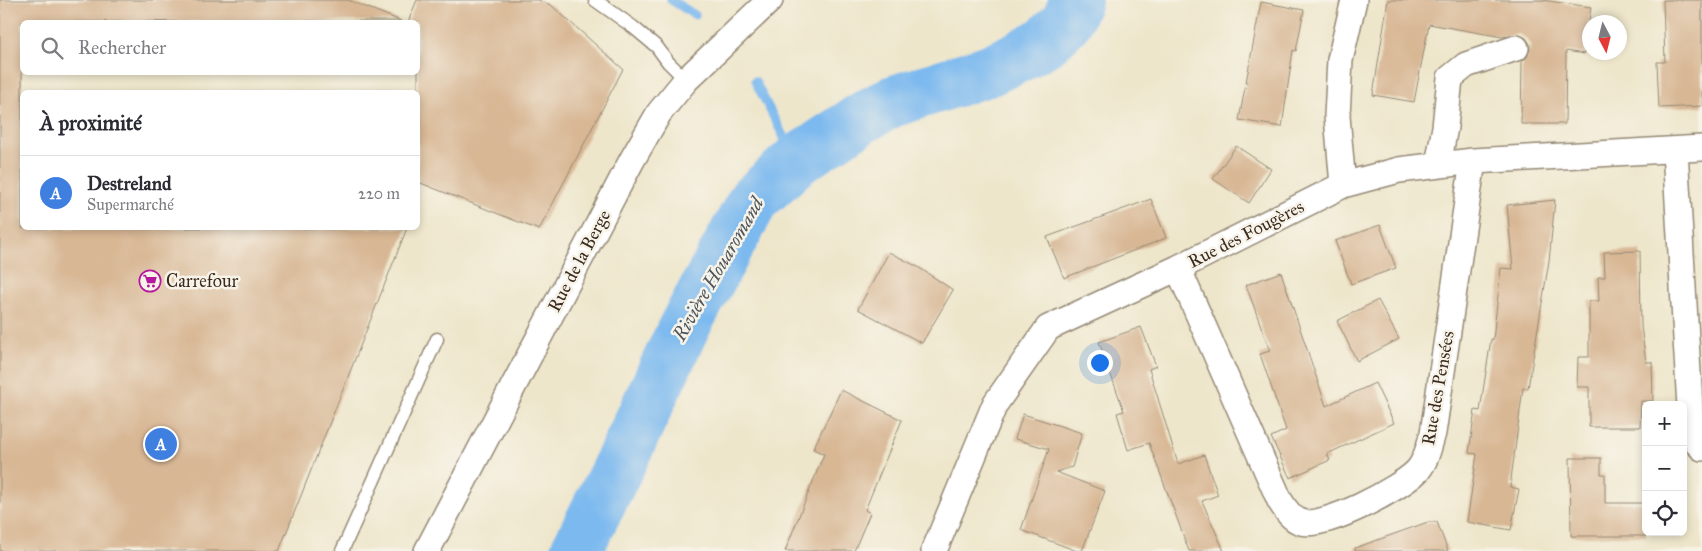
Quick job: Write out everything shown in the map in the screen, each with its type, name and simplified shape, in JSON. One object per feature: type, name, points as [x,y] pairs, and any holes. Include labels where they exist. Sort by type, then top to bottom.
[{"type":"street","name":"Rue de la Berge","points":[[428,551],[632,160],[659,113],[686,80],[770,0]]},
{"type":"street","points":[[1343,185],[1337,116],[1340,60],[1354,0]]},
{"type":"street","points":[[1438,165],[1445,127],[1450,78],[1466,65],[1516,48]]},
{"type":"street","name":"Rue des Fougères","points":[[934,551],[996,404],[1048,328],[1178,268],[1343,185],[1399,170],[1472,161],[1702,148]]},
{"type":"street","points":[[1674,150],[1691,424],[1698,444],[1702,448]]},
{"type":"street","name":"Rue des Pensées","points":[[1178,268],[1280,501],[1290,516],[1299,522],[1310,524],[1346,513],[1399,486],[1417,471],[1427,454],[1433,433],[1472,161]]},
{"type":"lane","points":[[595,0],[657,47],[668,62],[686,80]]},
{"type":"lane","points":[[342,551],[437,338]]},
{"type":"building","points":[[0,0],[348,0],[398,20],[20,20],[20,75],[22,75],[22,90],[20,90],[20,230],[406,230],[279,551],[0,551]]},
{"type":"building","points":[[417,0],[538,0],[551,5],[623,69],[539,230],[420,183],[420,90],[418,90],[418,75],[420,75],[420,20],[409,20]]},
{"type":"building","points":[[1388,0],[1542,0],[1591,7],[1590,15],[1582,15],[1582,54],[1566,51],[1565,124],[1521,124],[1522,61],[1527,57],[1530,44],[1526,38],[1518,34],[1503,37],[1429,24],[1414,102],[1373,95]]},
{"type":"building","points":[[1663,0],[1702,0],[1702,106],[1659,108],[1657,62],[1665,62]]},
{"type":"building","points":[[1261,2],[1304,10],[1296,51],[1293,50],[1282,127],[1239,120]]},
{"type":"building","points":[[1236,146],[1271,169],[1249,203],[1213,179]]},
{"type":"building","points":[[1151,199],[1166,238],[1064,278],[1047,237]]},
{"type":"building","points":[[1555,200],[1549,261],[1528,388],[1523,388],[1510,487],[1519,489],[1511,530],[1467,522],[1477,454],[1469,453],[1475,410],[1480,411],[1491,339],[1493,340],[1501,268],[1513,269],[1507,205]]},
{"type":"building","points":[[1380,225],[1396,268],[1351,284],[1335,241]]},
{"type":"building","points":[[1640,251],[1641,326],[1646,362],[1652,362],[1653,401],[1641,401],[1640,427],[1589,427],[1589,387],[1577,387],[1578,357],[1589,357],[1589,301],[1599,301],[1598,277],[1605,277],[1604,252]]},
{"type":"building","points":[[889,252],[918,267],[953,290],[922,343],[858,309]]},
{"type":"building","points":[[1281,272],[1326,406],[1375,383],[1394,423],[1327,454],[1330,460],[1290,478],[1271,437],[1286,430],[1260,354],[1270,351],[1246,285]]},
{"type":"building","points":[[1378,300],[1399,339],[1357,361],[1337,321]]},
{"type":"building","points":[[1141,327],[1156,366],[1149,369],[1178,464],[1204,455],[1218,495],[1202,501],[1224,551],[1189,551],[1149,443],[1128,450],[1117,413],[1124,411],[1099,342]]},
{"type":"building","points":[[841,390],[902,420],[865,510],[870,513],[854,551],[785,551],[824,454],[813,449]]},
{"type":"building","points":[[1023,414],[1082,433],[1072,467],[1056,472],[1105,491],[1082,551],[1077,551],[1021,530],[1049,449],[1015,439]]},
{"type":"building","points":[[1570,458],[1601,458],[1601,474],[1605,474],[1605,503],[1642,503],[1642,536],[1571,536]]},
{"type":"building","points":[[1428,522],[1437,522],[1448,551],[1355,551],[1355,548]]},
{"type":"waterway","points":[[671,0],[695,15]]},
{"type":"waterway","name":"Rivière Houaromand","points":[[576,551],[626,451],[684,327],[754,199],[796,161],[862,118],[891,102],[990,70],[1046,41],[1066,22],[1076,0]]},
{"type":"waterway","points":[[755,81],[796,161]]},
{"type":"place","name":"Carrefour","points":[[150,281]]},
{"type":"place","name":"Destreland","points":[[161,444]]}]
